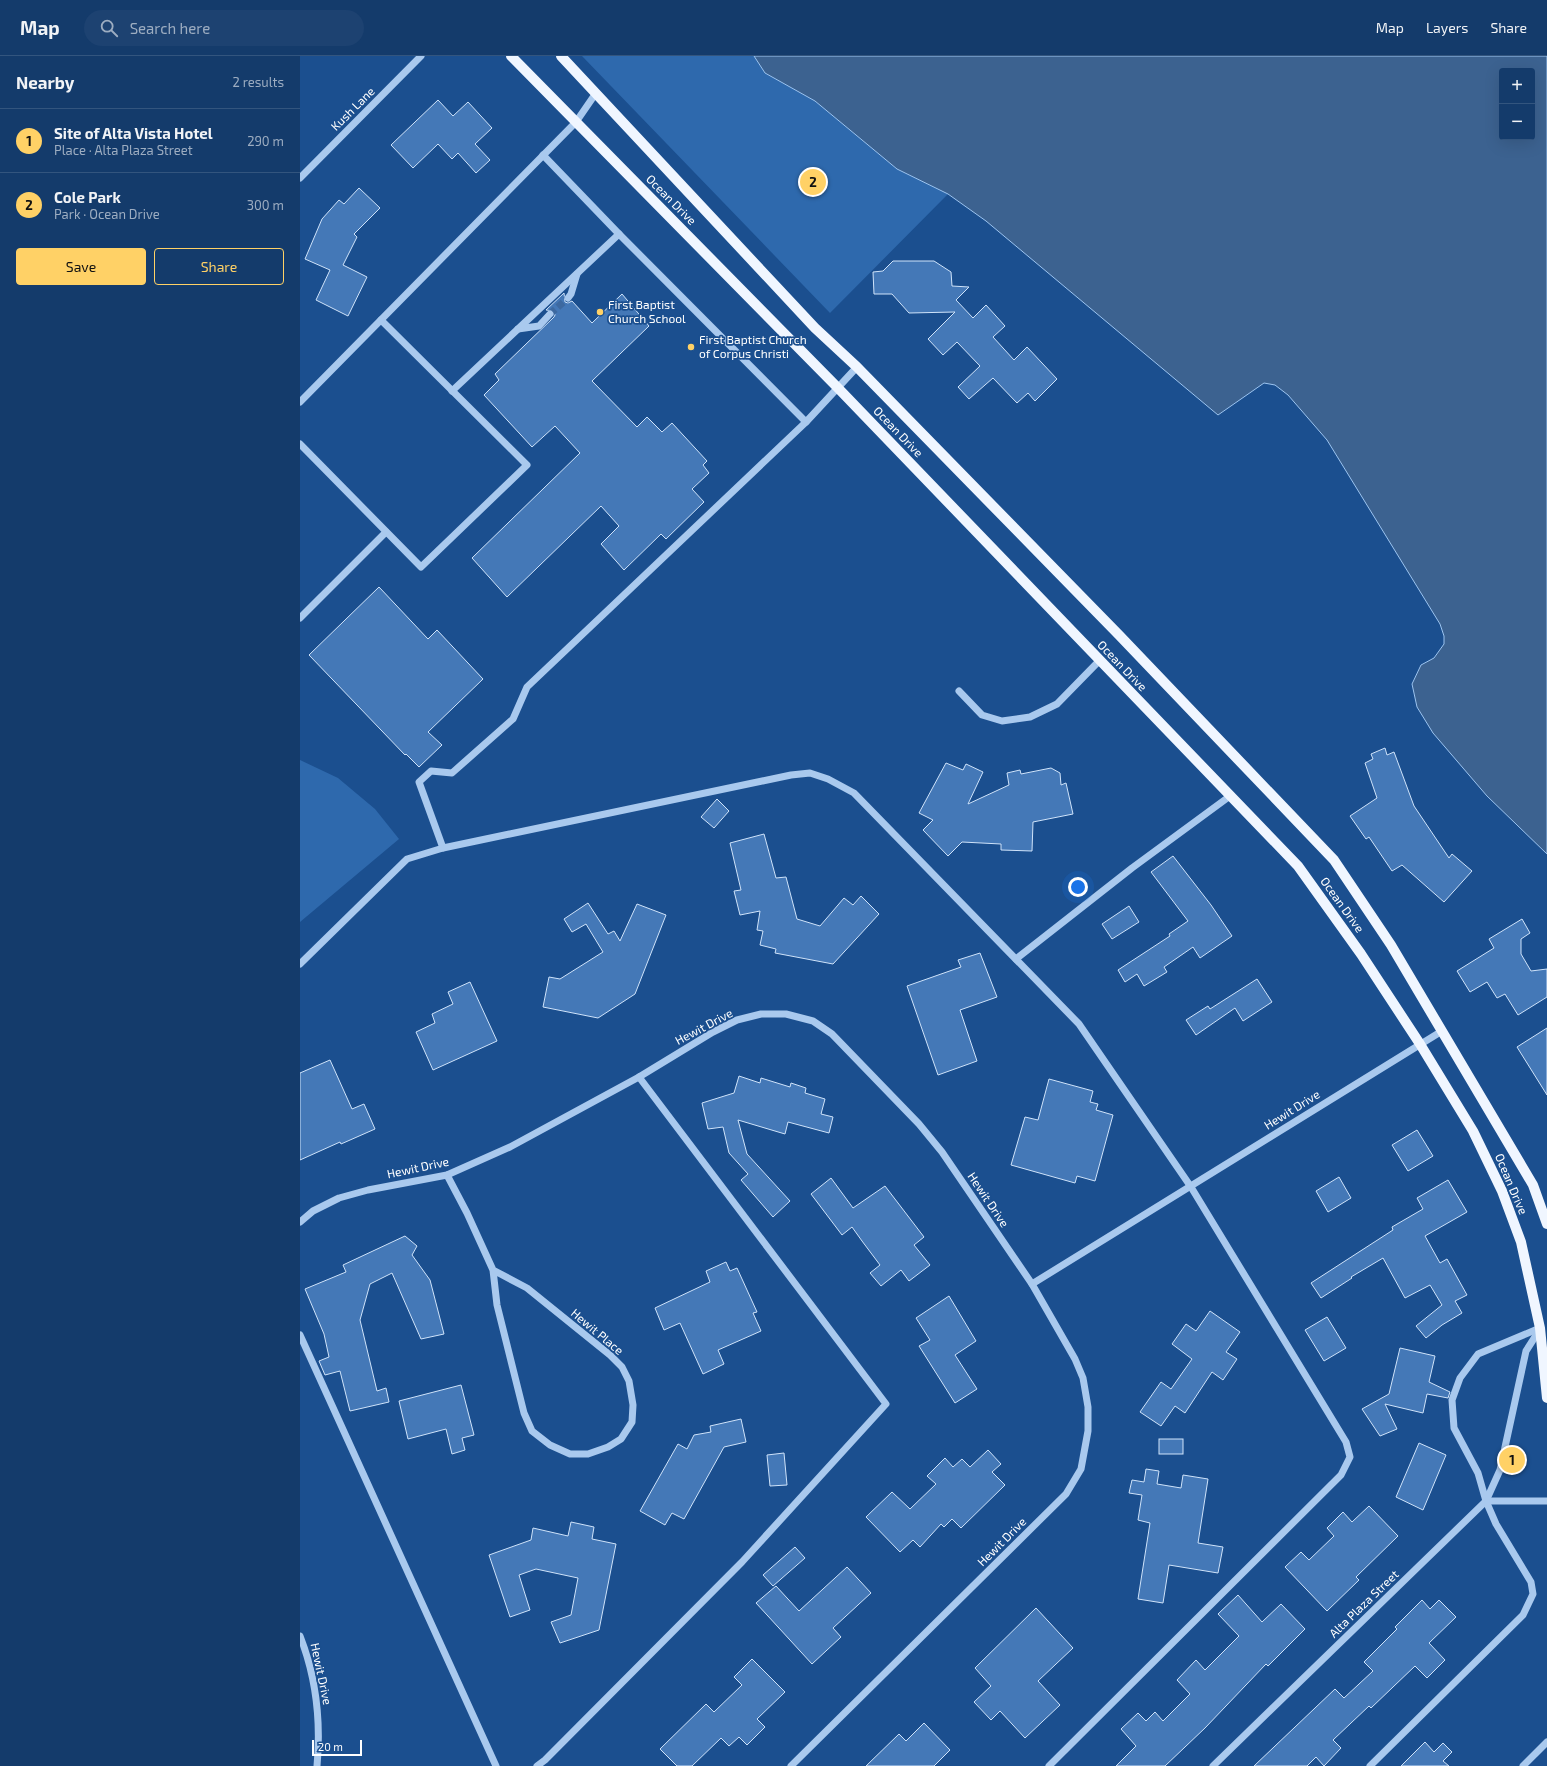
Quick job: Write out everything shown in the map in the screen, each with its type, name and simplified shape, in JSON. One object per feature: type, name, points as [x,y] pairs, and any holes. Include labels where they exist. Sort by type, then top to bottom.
[{"type":"main road","name":"Ocean Drive","points":[[511,56],[838,388],[1099,661],[1298,866],[1361,954],[1420,1044],[1473,1130],[1502,1192],[1521,1242],[1544,1328],[1547,1398]]},
{"type":"main road","name":"Ocean Drive","points":[[561,56],[816,328],[857,367],[1119,635],[1334,860],[1391,945],[1533,1185],[1547,1224]]},
{"type":"street","name":"Kush Lane","points":[[300,178],[421,56]]},
{"type":"street","points":[[300,402],[576,122],[596,93]]},
{"type":"street","points":[[543,155],[619,234],[806,422]]},
{"type":"street","points":[[452,391],[619,234]]},
{"type":"street","points":[[568,298],[571,294],[578,272]]},
{"type":"street","points":[[518,329],[539,326],[550,314]]},
{"type":"street","points":[[300,444],[421,566],[527,465],[381,320]]},
{"type":"street","points":[[443,848],[419,782],[431,771],[452,773],[513,719],[527,687],[806,422],[857,367]]},
{"type":"street","points":[[300,618],[386,532]]},
{"type":"street","points":[[959,691],[982,715],[1002,721],[1030,717],[1057,704],[1099,661]]},
{"type":"street","points":[[300,964],[407,858],[443,848],[791,775],[810,773],[828,779],[854,793],[1079,1024],[1191,1187],[1346,1442],[1350,1457],[1341,1475],[1049,1766]]},
{"type":"street","points":[[1016,959],[1132,868],[1230,796]]},
{"type":"street","name":"Hewit Drive","points":[[300,1222],[313,1211],[339,1198],[368,1190],[447,1175],[510,1147],[638,1076],[713,1032],[737,1020],[761,1014],[786,1014],[813,1021],[832,1034],[919,1124],[938,1146],[1032,1284],[1076,1359],[1083,1378],[1088,1407],[1088,1431],[1081,1469],[1066,1494],[791,1766]]},
{"type":"street","name":"Hewit Drive","points":[[1032,1284],[1442,1031]]},
{"type":"street","points":[[537,1766],[545,1760],[742,1562],[886,1404],[638,1076]]},
{"type":"street","name":"Hewit Place","points":[[447,1175],[467,1213],[493,1270],[497,1305],[524,1413],[532,1431],[550,1445],[570,1454],[588,1454],[608,1447],[621,1439],[632,1422],[633,1405],[629,1381],[622,1367],[527,1288],[493,1270]]},
{"type":"street","points":[[1486,1501],[1500,1470],[1526,1351],[1544,1328]]},
{"type":"street","points":[[1370,1766],[1523,1615],[1533,1594],[1531,1582],[1496,1524],[1486,1501],[1478,1473],[1454,1428],[1452,1400],[1460,1378],[1478,1354],[1544,1328]]},
{"type":"street","points":[[300,1335],[496,1766]]},
{"type":"street","points":[[1486,1501],[1547,1501]]},
{"type":"street","name":"Alta Plaza Street","points":[[1213,1766],[1486,1501]]},
{"type":"street","name":"Hewit Drive","points":[[300,1636],[304,1646],[318,1703],[317,1766]]},
{"type":"street","points":[[1523,1766],[1547,1742]]},
{"type":"shaded area","points":[[582,56],[754,56],[765,73],[815,101],[897,169],[948,194],[830,313]]},
{"type":"shaded area","points":[[754,56],[1547,56],[1547,854],[1487,796],[1433,733],[1417,707],[1412,684],[1421,665],[1434,658],[1444,644],[1444,636],[1440,624],[1327,440],[1288,395],[1275,385],[1264,383],[1218,415],[986,221],[948,194],[897,169],[815,101],[765,73]]},
{"type":"shaded area","points":[[300,760],[338,778],[375,809],[399,839],[300,922]]},
{"type":"building","points":[[438,100],[453,116],[468,102],[492,128],[475,144],[490,160],[476,173],[458,153],[452,159],[438,144],[413,168],[391,145]]},
{"type":"building","points":[[359,188],[380,208],[354,234],[357,237],[343,265],[367,277],[348,316],[316,300],[330,270],[305,259],[322,219],[339,200],[344,204]]},
{"type":"building","points":[[893,261],[934,261],[951,272],[952,286],[969,287],[956,300],[973,318],[986,305],[1005,326],[993,337],[1014,360],[1027,347],[1057,379],[1035,401],[1028,393],[1017,403],[993,378],[969,399],[958,387],[980,366],[957,342],[943,355],[928,339],[955,312],[909,313],[892,294],[874,294],[873,272],[883,271]]},
{"type":"building","points":[[564,293],[565,302],[568,303],[572,301],[592,323],[622,294],[649,326],[592,381],[637,427],[647,417],[662,432],[672,423],[707,461],[703,465],[709,473],[692,489],[704,502],[666,539],[661,534],[624,570],[601,544],[619,526],[601,506],[507,597],[472,558],[580,453],[555,426],[532,447],[484,395],[499,380],[495,374],[554,317],[554,311],[546,310]]},
{"type":"building","points":[[379,587],[428,639],[437,630],[483,679],[428,732],[442,745],[419,767],[406,754],[405,755],[309,655]]},
{"type":"building","points":[[1385,748],[1387,755],[1394,752],[1414,806],[1449,858],[1452,854],[1472,871],[1444,902],[1402,865],[1392,871],[1369,837],[1366,839],[1350,816],[1377,798],[1365,763],[1373,759],[1371,754]]},
{"type":"building","points":[[946,763],[963,770],[966,764],[983,772],[968,804],[1009,785],[1007,773],[1020,770],[1021,774],[1051,768],[1060,773],[1061,785],[1066,783],[1073,814],[1033,822],[1032,851],[1001,850],[1001,844],[962,842],[948,856],[923,830],[933,820],[919,813]]},
{"type":"building","points":[[717,799],[729,811],[714,828],[701,817]]},
{"type":"building","points":[[764,834],[776,878],[786,877],[797,919],[820,926],[844,898],[853,905],[861,896],[879,914],[833,964],[775,953],[776,949],[760,945],[763,931],[757,930],[760,911],[740,915],[734,891],[741,890],[730,843]]},
{"type":"building","points":[[1173,856],[1211,905],[1232,936],[1200,958],[1193,947],[1164,967],[1167,972],[1144,986],[1137,974],[1125,982],[1118,970],[1170,936],[1169,934],[1188,921],[1151,872]]},
{"type":"building","points":[[588,903],[608,934],[614,931],[620,941],[637,904],[666,915],[635,994],[598,1018],[543,1007],[549,977],[560,979],[603,952],[586,924],[572,932],[564,919]]},
{"type":"building","points":[[1129,906],[1139,922],[1112,939],[1102,924]]},
{"type":"building","points":[[1522,919],[1530,933],[1521,939],[1521,954],[1531,971],[1547,969],[1547,997],[1518,1015],[1505,994],[1497,998],[1487,982],[1470,992],[1457,971],[1494,948],[1489,939]]},
{"type":"building","points":[[980,953],[997,997],[960,1010],[977,1061],[938,1075],[907,986],[961,967],[958,960]]},
{"type":"building","points":[[1257,979],[1272,1002],[1243,1021],[1235,1008],[1196,1035],[1186,1020],[1208,1006],[1210,1009]]},
{"type":"building","points":[[470,982],[497,1041],[433,1070],[416,1032],[435,1023],[432,1014],[453,1004],[448,992]]},
{"type":"building","points":[[1547,1028],[1547,1095],[1517,1047]]},
{"type":"building","points":[[330,1060],[352,1109],[364,1104],[375,1129],[341,1144],[340,1142],[300,1160],[300,1073]]},
{"type":"building","points":[[739,1076],[760,1083],[761,1078],[790,1087],[791,1083],[806,1088],[805,1093],[825,1099],[821,1114],[833,1117],[829,1133],[788,1122],[785,1134],[738,1120],[747,1154],[790,1201],[773,1217],[741,1180],[748,1174],[729,1153],[723,1127],[708,1129],[702,1103],[734,1093]]},
{"type":"building","points":[[1049,1079],[1093,1091],[1090,1102],[1098,1104],[1096,1110],[1113,1115],[1095,1181],[1077,1176],[1075,1183],[1011,1165],[1025,1117],[1038,1120]]},
{"type":"building","points":[[1417,1130],[1433,1156],[1408,1171],[1392,1145]]},
{"type":"building","points":[[1339,1177],[1351,1198],[1328,1212],[1316,1191]]},
{"type":"building","points":[[831,1178],[853,1208],[885,1186],[924,1237],[914,1245],[930,1265],[909,1281],[901,1270],[881,1286],[870,1273],[880,1265],[852,1227],[842,1235],[811,1194]]},
{"type":"building","points":[[1448,1180],[1467,1212],[1425,1236],[1440,1263],[1447,1259],[1467,1295],[1455,1301],[1462,1313],[1442,1325],[1426,1338],[1416,1326],[1442,1305],[1430,1285],[1405,1298],[1383,1258],[1351,1277],[1352,1278],[1321,1298],[1311,1283],[1393,1230],[1392,1227],[1423,1209],[1417,1198]]},
{"type":"building","points":[[405,1236],[417,1246],[412,1255],[430,1280],[444,1334],[421,1339],[392,1273],[370,1284],[360,1320],[377,1391],[386,1388],[389,1402],[350,1411],[340,1371],[325,1375],[319,1361],[329,1357],[324,1334],[305,1289],[346,1272],[343,1265]]},
{"type":"building","points":[[726,1262],[730,1271],[737,1268],[757,1312],[753,1313],[761,1331],[718,1350],[724,1364],[703,1374],[680,1323],[664,1330],[655,1308],[710,1282],[706,1271]]},
{"type":"building","points":[[949,1296],[976,1341],[955,1355],[977,1389],[955,1403],[919,1346],[930,1340],[916,1318]]},
{"type":"building","points":[[1210,1311],[1240,1332],[1226,1352],[1237,1359],[1223,1380],[1212,1372],[1185,1413],[1175,1406],[1161,1426],[1140,1412],[1161,1382],[1171,1389],[1192,1359],[1172,1344],[1186,1324],[1196,1331]]},
{"type":"building","points":[[1327,1317],[1346,1348],[1324,1361],[1305,1330]]},
{"type":"building","points":[[1400,1348],[1435,1356],[1429,1382],[1450,1392],[1448,1398],[1427,1394],[1423,1413],[1385,1404],[1397,1429],[1380,1436],[1362,1409],[1389,1394]]},
{"type":"building","points":[[461,1385],[474,1435],[462,1438],[465,1450],[452,1454],[446,1429],[408,1439],[399,1401]]},
{"type":"building","points":[[741,1419],[746,1442],[724,1447],[684,1519],[672,1513],[665,1525],[640,1511],[678,1444],[687,1449],[694,1435],[711,1432],[710,1426]]},
{"type":"building","points":[[1159,1439],[1183,1439],[1183,1454],[1159,1454]]},
{"type":"building","points":[[1419,1443],[1446,1455],[1423,1510],[1396,1497]]},
{"type":"building","points":[[988,1450],[1001,1464],[992,1472],[1005,1485],[961,1528],[952,1519],[944,1527],[941,1524],[920,1547],[913,1540],[900,1552],[866,1517],[892,1492],[910,1509],[936,1484],[927,1476],[945,1458],[953,1467],[962,1459],[970,1467]]},
{"type":"building","points":[[784,1453],[787,1485],[770,1486],[767,1455]]},
{"type":"building","points":[[1146,1469],[1159,1471],[1157,1484],[1181,1488],[1183,1475],[1208,1479],[1198,1543],[1223,1547],[1218,1573],[1169,1565],[1163,1603],[1138,1599],[1150,1523],[1138,1520],[1142,1495],[1129,1493],[1132,1480],[1144,1482]]},
{"type":"building","points":[[1369,1506],[1398,1536],[1356,1577],[1359,1580],[1327,1611],[1285,1567],[1301,1552],[1309,1560],[1334,1536],[1327,1528],[1343,1512],[1352,1522]]},
{"type":"building","points":[[571,1522],[594,1527],[592,1539],[616,1544],[599,1630],[560,1643],[551,1622],[571,1615],[578,1578],[536,1569],[519,1575],[530,1610],[510,1617],[489,1555],[531,1540],[533,1528],[568,1536]]},
{"type":"building","points":[[795,1547],[805,1558],[773,1586],[763,1575]]},
{"type":"building","points":[[847,1567],[871,1593],[833,1628],[841,1637],[812,1664],[756,1603],[776,1586],[799,1611]]},
{"type":"building","points":[[1238,1595],[1262,1622],[1281,1604],[1305,1629],[1268,1666],[1266,1664],[1205,1728],[1165,1766],[1116,1766],[1136,1746],[1121,1729],[1138,1713],[1146,1721],[1155,1712],[1163,1721],[1190,1694],[1177,1680],[1196,1660],[1205,1670],[1239,1636],[1218,1614]]},
{"type":"building","points":[[1422,1600],[1430,1609],[1439,1600],[1456,1617],[1429,1643],[1445,1660],[1427,1678],[1415,1666],[1371,1708],[1369,1706],[1333,1740],[1341,1748],[1324,1766],[1316,1757],[1307,1766],[1254,1766],[1335,1689],[1344,1698],[1373,1671],[1364,1662],[1397,1629],[1395,1627]]},
{"type":"building","points":[[1036,1608],[1073,1648],[1038,1681],[1060,1705],[1025,1738],[1000,1711],[991,1720],[974,1702],[991,1686],[975,1668]]},
{"type":"building","points":[[752,1659],[785,1692],[757,1719],[765,1727],[747,1745],[739,1737],[729,1746],[721,1738],[692,1766],[677,1766],[660,1749],[706,1704],[714,1712],[742,1685],[734,1677]]},
{"type":"building","points":[[924,1723],[950,1750],[934,1766],[866,1766],[899,1734],[906,1741]]},
{"type":"building","points":[[1425,1742],[1434,1752],[1443,1743],[1452,1752],[1443,1761],[1449,1766],[1401,1766]]},
{"type":"tunnel","points":[[550,314],[568,298]]},
{"type":"place","name":"Cole Park","points":[[813,182]]},
{"type":"place","name":"First Baptist Church School","points":[[600,312]]},
{"type":"place","name":"First Baptist Church of Corpus Christi","points":[[691,347]]},
{"type":"place","name":"Site of Alta Vista Hotel","points":[[1512,1460]]}]
